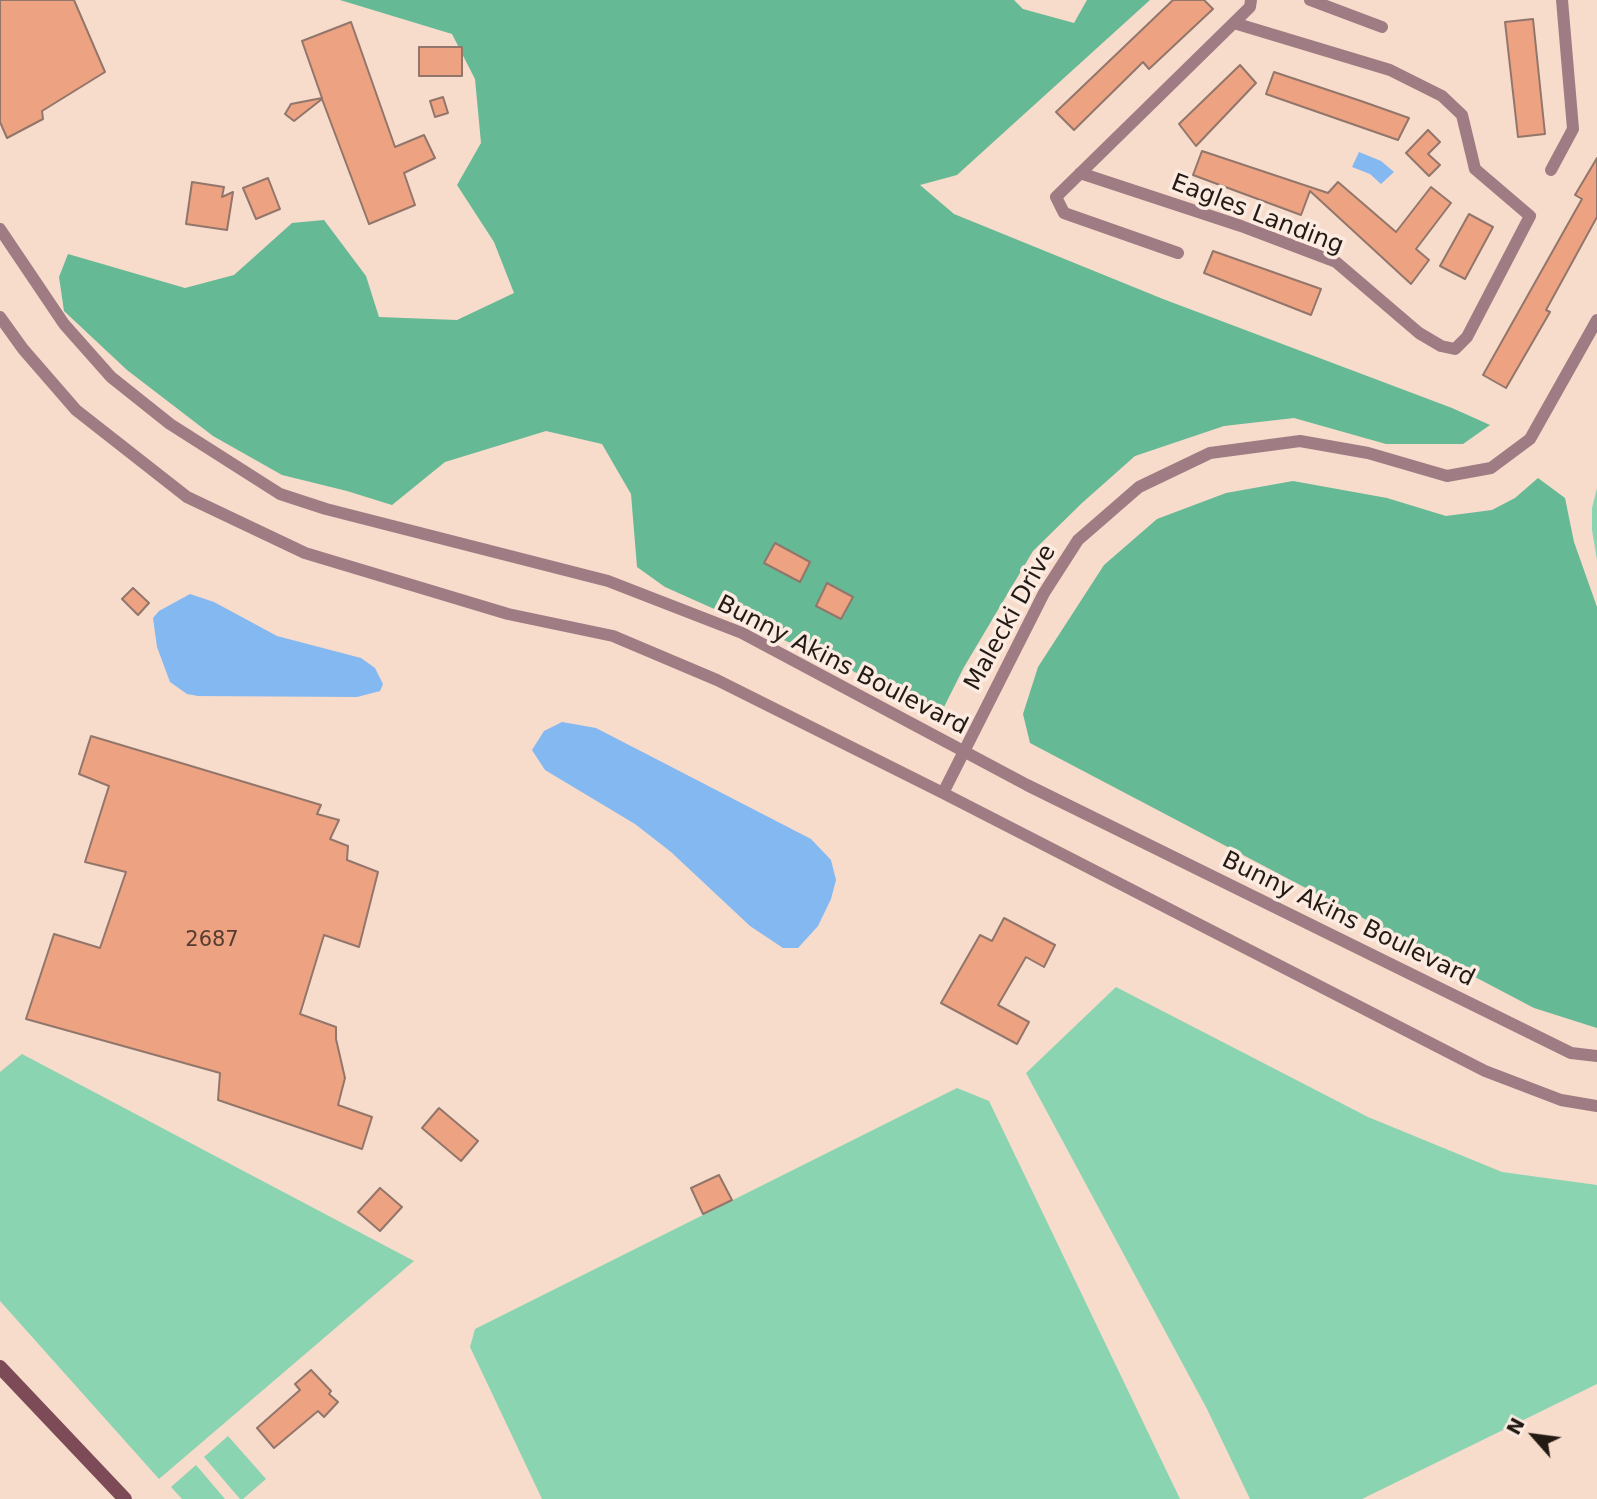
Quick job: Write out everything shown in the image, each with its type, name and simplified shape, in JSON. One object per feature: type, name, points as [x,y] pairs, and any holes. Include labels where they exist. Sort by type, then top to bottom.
[{"type":"street","points":[[1178,253],[1065,213],[1056,198],[1250,7],[1251,0]]},
{"type":"street","points":[[1310,0],[1382,27]]},
{"type":"street","points":[[1551,170],[1573,129],[1562,0]]},
{"type":"street","name":"Eagles Landing","points":[[1080,173],[1241,226],[1336,262],[1419,333],[1441,346],[1455,349],[1467,337],[1530,216],[1475,170],[1462,115],[1442,96],[1390,70],[1234,23]]},
{"type":"street","name":"Bunny Akins Boulevard","points":[[0,229],[64,324],[111,377],[170,424],[280,494],[326,509],[608,581],[742,633],[1027,785],[1571,1053],[1597,1056]]},
{"type":"street","points":[[0,317],[23,349],[76,410],[187,497],[305,553],[508,614],[613,636],[717,680],[1485,1071],[1561,1100],[1597,1106]]},
{"type":"street","name":"Malecki Drive","points":[[943,793],[1044,593],[1078,540],[1139,487],[1210,453],[1300,441],[1368,453],[1447,476],[1491,468],[1531,439],[1597,320]]},
{"type":"street","points":[[0,1367],[125,1499]]},
{"type":"green space","points":[[340,0],[1014,0],[1023,9],[1074,23],[1087,0],[1150,0],[957,175],[920,185],[954,214],[1163,299],[1452,408],[1490,425],[1463,444],[1386,444],[1294,418],[1224,426],[1135,456],[1033,551],[964,667],[938,719],[851,670],[665,587],[637,567],[631,494],[602,444],[546,431],[445,462],[392,505],[282,475],[213,436],[127,370],[64,311],[59,277],[68,254],[185,288],[234,275],[292,223],[324,220],[366,276],[379,317],[457,320],[514,293],[494,242],[457,185],[481,143],[475,79],[452,34]]},
{"type":"green space","points":[[1538,478],[1565,498],[1574,542],[1597,607],[1597,1028],[1534,1008],[1030,743],[1023,714],[1038,667],[1104,565],[1157,519],[1226,493],[1293,481],[1387,498],[1446,516],[1492,510],[1515,498]]},
{"type":"green space","points":[[1597,488],[1597,560],[1592,530],[1592,508]]},
{"type":"green space","points":[[1116,987],[1368,1117],[1502,1172],[1597,1185],[1597,1384],[1362,1499],[1250,1499],[1207,1409],[1026,1073]]},
{"type":"green space","points":[[22,1054],[414,1261],[159,1479],[0,1301],[0,1072]]},
{"type":"green space","points":[[957,1088],[989,1101],[1180,1499],[542,1499],[470,1347],[475,1329]]},
{"type":"green space","points":[[228,1436],[266,1479],[243,1499],[240,1499],[204,1457]]},
{"type":"green space","points":[[196,1465],[225,1499],[182,1499],[171,1487]]},
{"type":"water","points":[[1359,152],[1381,161],[1394,172],[1381,184],[1370,174],[1352,167]]},
{"type":"water","points":[[190,594],[214,602],[277,636],[361,658],[375,668],[383,684],[380,691],[357,697],[187,694],[170,682],[157,647],[153,618],[159,611]]},
{"type":"water","points":[[562,722],[596,728],[811,839],[831,860],[836,880],[831,899],[818,926],[798,948],[783,948],[750,926],[671,852],[635,824],[545,770],[532,750],[544,731]]},
{"type":"building","points":[[0,0],[74,0],[105,72],[42,111],[43,119],[7,138],[0,122]]},
{"type":"building","points":[[1173,0],[1204,0],[1213,9],[1149,69],[1143,62],[1074,130],[1056,112]]},
{"type":"building","points":[[1533,19],[1545,134],[1518,137],[1505,22]]},
{"type":"building","points":[[351,22],[395,147],[424,135],[435,158],[404,173],[415,205],[369,224],[322,99],[294,121],[285,114],[291,104],[322,98],[302,41]]},
{"type":"building","points":[[419,47],[462,47],[462,76],[419,76]]},
{"type":"building","points":[[1240,65],[1256,83],[1196,146],[1179,124]]},
{"type":"building","points":[[1274,72],[1409,118],[1398,140],[1266,94]]},
{"type":"building","points":[[443,97],[448,113],[435,117],[430,101]]},
{"type":"building","points":[[1428,130],[1440,142],[1428,154],[1440,165],[1429,176],[1406,153]]},
{"type":"building","points":[[1202,151],[1328,193],[1338,182],[1396,232],[1431,187],[1451,203],[1416,249],[1429,260],[1411,284],[1310,191],[1301,215],[1193,175]]},
{"type":"building","points":[[1597,158],[1597,217],[1546,310],[1550,312],[1506,388],[1483,375],[1582,199],[1575,195]]},
{"type":"building","points":[[268,178],[280,209],[256,219],[243,188]]},
{"type":"building","points":[[192,182],[224,187],[222,197],[233,192],[227,230],[186,224]]},
{"type":"building","points":[[1469,214],[1493,227],[1465,279],[1440,266]]},
{"type":"building","points":[[1213,251],[1321,289],[1311,315],[1204,273]]},
{"type":"building","points":[[775,543],[810,562],[800,582],[764,563]]},
{"type":"building","points":[[827,583],[853,597],[841,619],[816,606]]},
{"type":"building","points":[[133,588],[149,603],[138,615],[122,599]]},
{"type":"building","points":[[91,736],[321,805],[317,814],[339,820],[330,839],[348,846],[347,860],[378,872],[359,947],[324,935],[300,1014],[336,1027],[345,1078],[338,1105],[372,1117],[362,1149],[218,1100],[220,1073],[26,1019],[54,934],[100,948],[126,872],[85,862],[109,786],[79,774]]},
{"type":"building","points":[[1004,918],[1055,945],[1044,967],[1026,957],[998,1005],[1029,1022],[1017,1044],[941,1003],[980,935],[992,941]]},
{"type":"building","points":[[439,1108],[478,1141],[461,1161],[422,1128]]},
{"type":"building","points":[[719,1175],[732,1200],[703,1214],[691,1188]]},
{"type":"building","points":[[380,1188],[402,1207],[380,1231],[358,1212]]},
{"type":"building","points":[[311,1370],[338,1402],[324,1417],[318,1411],[274,1448],[257,1428],[300,1390],[295,1384]]}]
